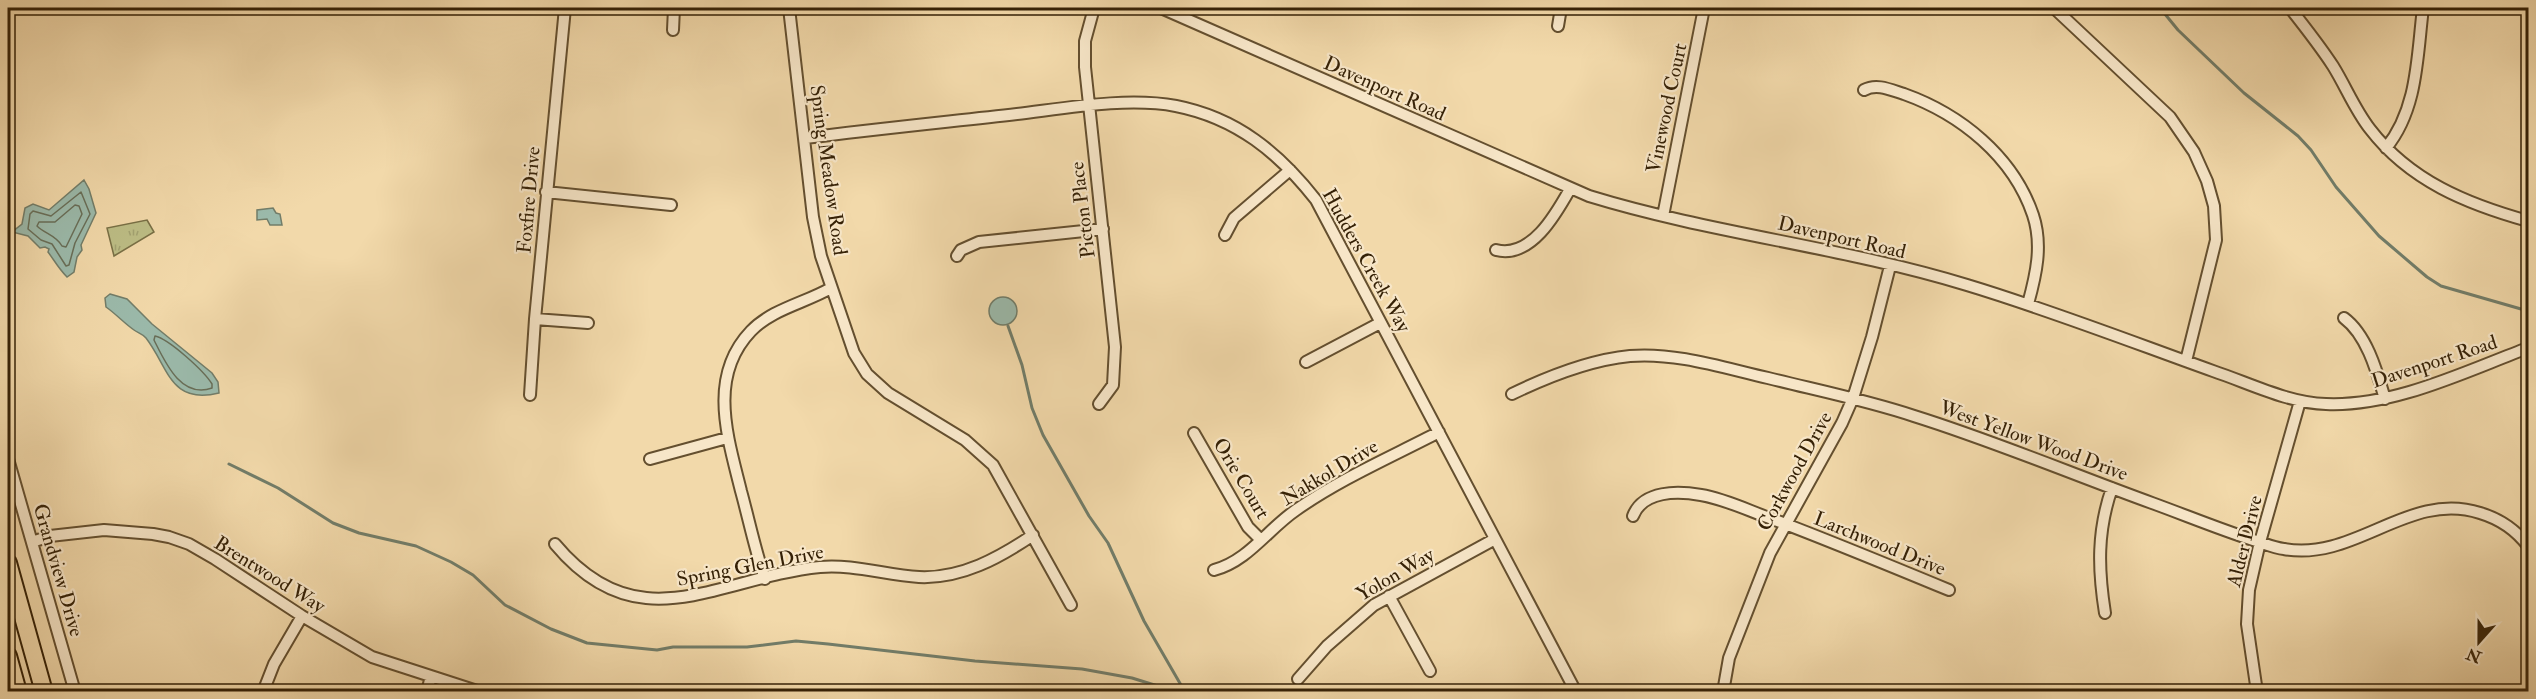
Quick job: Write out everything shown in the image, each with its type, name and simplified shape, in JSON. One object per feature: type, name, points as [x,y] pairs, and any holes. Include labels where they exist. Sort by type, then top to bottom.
[{"type":"highway","points":[[8,563],[44,692]]},
{"type":"highway","points":[[8,656],[18,692]]},
{"type":"street","name":"Foxfire Drive","points":[[530,395],[546,192],[565,8]]},
{"type":"street","points":[[673,30],[674,8]]},
{"type":"street","name":"Spring Meadow Road","points":[[789,8],[813,217],[821,256],[850,343],[867,374],[888,393],[965,440],[986,457],[999,474],[1071,605]]},
{"type":"street","name":"Picton Place","points":[[1094,8],[1085,41],[1089,106],[1114,322],[1115,372],[1111,390],[1099,404]]},
{"type":"street","name":"Davenport Road","points":[[1161,8],[1570,189],[1607,202],[1964,284],[2028,304],[2300,401],[2350,404],[2385,399],[2529,348]]},
{"type":"street","points":[[1558,26],[1561,8]]},
{"type":"street","name":"Vinewood Court","points":[[1663,216],[1704,8]]},
{"type":"street","points":[[2054,8],[2170,117],[2194,152],[2207,181],[2214,206],[2216,240],[2186,361]]},
{"type":"street","points":[[2290,8],[2323,51],[2362,118],[2386,147],[2412,172],[2444,191],[2477,205],[2529,221]]},
{"type":"street","points":[[2386,147],[2400,129],[2408,109],[2423,8]]},
{"type":"street","points":[[1864,90],[1874,86],[1883,88],[1936,107],[1977,135],[2007,168],[2027,200],[2037,233],[2037,266],[2028,304]]},
{"type":"street","name":"Hudders Creek Way","points":[[805,138],[1089,106],[1155,103],[1199,112],[1228,124],[1259,141],[1290,170],[1316,200],[1576,692]]},
{"type":"street","points":[[1226,236],[1234,218],[1290,170]]},
{"type":"street","points":[[1496,249],[1509,251],[1532,240],[1554,217],[1570,189]]},
{"type":"street","points":[[546,192],[671,205]]},
{"type":"street","points":[[957,256],[961,250],[979,242],[1102,229]]},
{"type":"street","name":"Corkwood Drive","points":[[1723,692],[1726,668],[1736,637],[1770,553],[1853,399],[1890,266]]},
{"type":"street","points":[[765,579],[727,438],[723,413],[724,387],[742,343],[752,330],[768,318],[831,288]]},
{"type":"street","points":[[2344,318],[2352,324],[2361,337],[2385,399]]},
{"type":"street","points":[[535,319],[588,323]]},
{"type":"street","points":[[1306,362],[1380,322]]},
{"type":"street","name":"West Yellow Wood Drive","points":[[1512,394],[1583,366],[1615,358],[1644,356],[1697,363],[1853,399],[1967,433],[2284,550],[2329,548],[2350,542],[2417,512],[2451,507],[2477,512],[2500,521],[2516,532],[2529,546]]},
{"type":"street","name":"Alder Drive","points":[[2257,692],[2247,624],[2247,606],[2260,542],[2300,401]]},
{"type":"street","name":"Nakkol Drive","points":[[1214,570],[1230,565],[1293,512],[1318,495],[1439,432]]},
{"type":"street","name":"Orie Court","points":[[1194,433],[1248,527],[1261,540]]},
{"type":"street","points":[[650,459],[727,438]]},
{"type":"street","name":"Grandview Drive","points":[[8,459],[75,692]]},
{"type":"street","points":[[2105,613],[2099,556],[2103,516],[2112,488]]},
{"type":"street","name":"Larchwood Drive","points":[[1633,516],[1641,503],[1648,498],[1690,494],[1718,499],[1948,590]]},
{"type":"street","name":"Brentwood Way","points":[[32,542],[50,536],[104,530],[169,537],[189,544],[215,559],[302,616],[372,657],[480,692]]},
{"type":"street","name":"Spring Glen Drive","points":[[555,544],[571,564],[591,578],[613,589],[638,596],[677,599],[809,569],[830,567],[918,577],[948,575],[984,563],[1033,535]]},
{"type":"street","name":"Yolon Way","points":[[1298,679],[1327,646],[1357,618],[1389,597],[1495,539]]},
{"type":"street","points":[[1389,597],[1430,670]]},
{"type":"street","points":[[263,692],[274,664],[302,616]]},
{"type":"street","points":[[428,692],[431,676]]},
{"type":"green space","points":[[147,220],[154,232],[114,256],[107,228]]},
{"type":"water","points":[[84,180],[96,213],[81,245],[82,250],[77,257],[74,272],[67,277],[48,252],[49,249],[40,248],[28,236],[12,232],[22,224],[25,208],[33,204],[49,210]]},
{"type":"water","points":[[273,208],[276,213],[280,214],[282,225],[270,225],[267,219],[257,220],[257,210]]},
{"type":"water","points":[[110,294],[127,299],[152,324],[212,373],[218,382],[219,393],[190,394],[180,389],[166,372],[145,337],[106,307],[105,298]]},
{"type":"water","points":[[1003,297],[1013,301],[1017,311],[1013,321],[1003,325],[993,321],[989,311],[993,301]]},
{"type":"waterway","points":[[2160,8],[2178,30],[2244,93],[2298,136],[2311,150],[2336,187],[2379,236],[2427,277],[2441,286],[2528,311]]},
{"type":"waterway","points":[[1008,326],[1022,365],[1032,408],[1043,435],[1089,516],[1108,543],[1144,621],[1185,692]]},
{"type":"waterway","points":[[229,464],[278,488],[333,523],[359,533],[416,546],[451,562],[473,575],[505,605],[551,629],[587,643],[657,650],[673,647],[747,647],[796,641],[975,661],[1082,669],[1132,678],[1177,692]]}]
